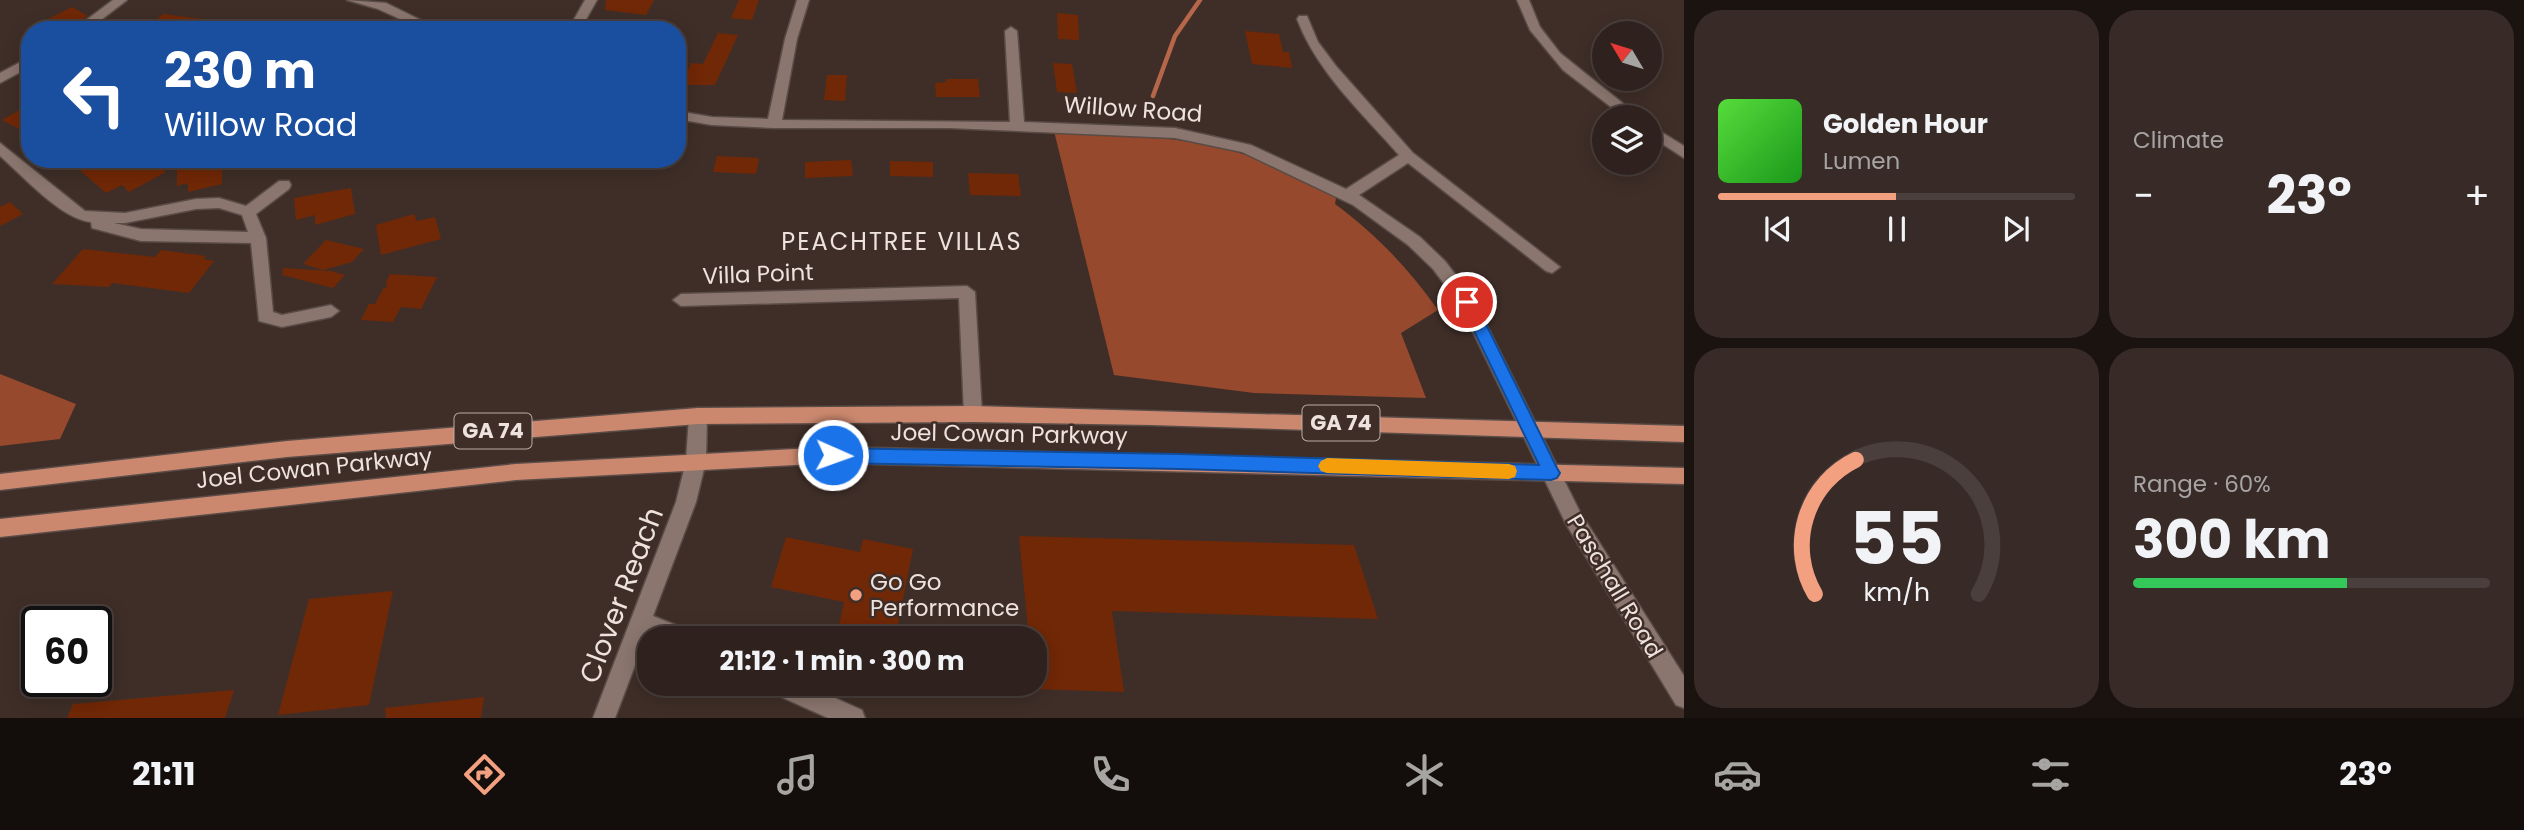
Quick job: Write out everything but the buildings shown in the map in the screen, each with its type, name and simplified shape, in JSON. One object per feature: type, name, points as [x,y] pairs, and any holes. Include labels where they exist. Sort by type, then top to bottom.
[{"type":"main road","name":"Joel Cowan Parkway","points":[[0,482],[62,472],[287,449],[698,416],[1151,416],[1684,435]]},
{"type":"main road","name":"Joel Cowan Parkway","points":[[0,528],[516,472],[833,455],[1180,461],[1684,476]]},
{"type":"street","points":[[92,21],[121,0]]},
{"type":"street","points":[[353,0],[385,3],[418,21]]},
{"type":"street","points":[[579,21],[591,0]]},
{"type":"street","points":[[774,124],[791,39],[803,0]]},
{"type":"street","points":[[1523,0],[1536,31],[1552,50],[1573,71],[1617,105]]},
{"type":"street","points":[[1303,19],[1312,42],[1331,69],[1408,156],[1552,267]]},
{"type":"street","points":[[1011,32],[1017,125]]},
{"type":"street","points":[[0,79],[21,66]]},
{"type":"street","name":"Willow Road","points":[[686,117],[712,121],[774,124],[1017,125],[1154,131],[1199,136],[1246,148],[1381,215],[1414,241],[1450,278],[1467,302],[1551,473]]},
{"type":"street","points":[[1662,138],[1684,153]]},
{"type":"street","points":[[0,148],[21,167]]},
{"type":"street","points":[[1347,196],[1408,156]]},
{"type":"street","points":[[23,168],[68,208],[94,223],[141,235],[258,238]]},
{"type":"street","points":[[248,212],[284,185]]},
{"type":"street","points":[[82,216],[125,218],[196,204],[219,203],[248,212]]},
{"type":"street","points":[[248,212],[258,238],[265,316],[282,321],[331,311]]},
{"type":"street","name":"Villa Point","points":[[681,300],[967,292],[973,414]]},
{"type":"street","name":"Clover Reach","points":[[604,718],[690,491],[696,461],[698,416]]},
{"type":"street","name":"Paschall Road","points":[[1551,473],[1573,518],[1684,698]]},
{"type":"street","points":[[639,621],[652,626]]},
{"type":"street","points":[[805,696],[854,718]]},
{"type":"shaded area","points":[[1054,131],[1168,139],[1224,149],[1278,167],[1336,198],[1335,204],[1391,253],[1438,310],[1401,333],[1426,398],[1254,393],[1114,375]]},
{"type":"shaded area","points":[[0,374],[76,404],[60,439],[0,446]]},
{"type":"waterway","points":[[1153,96],[1175,36],[1200,0]]},
{"type":"slow traffic","points":[[1327,466],[1509,471]]},
{"type":"place","name":"Go Go Performance","points":[[856,595]]},
{"type":"district","name":"PEACHTREE VILLAS","points":[[902,242]]},
{"type":"route","points":[[833,455],[1180,461],[1551,473],[1467,302]]}]
